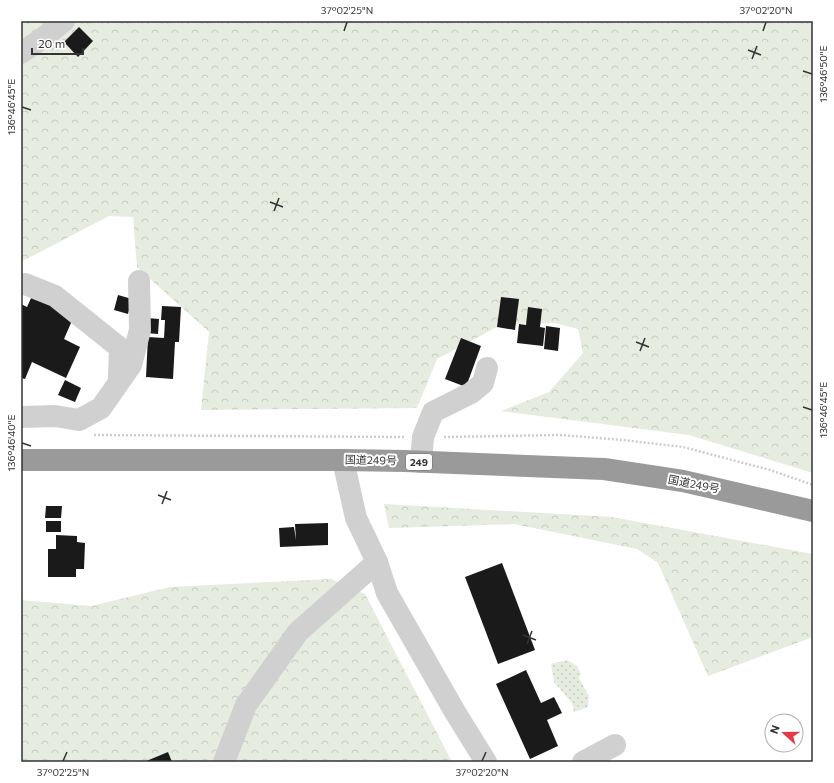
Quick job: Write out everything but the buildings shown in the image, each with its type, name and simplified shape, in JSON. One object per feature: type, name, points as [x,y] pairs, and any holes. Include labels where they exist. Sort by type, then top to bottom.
[{"type":"highway","name":"国道249号","points":[[21,460],[343,460],[604,469],[683,481],[813,511]]},
{"type":"street","points":[[21,53],[64,21]]},
{"type":"street","points":[[21,417],[55,416],[79,420],[101,408],[131,365],[140,330],[139,280]]},
{"type":"street","points":[[25,284],[55,296],[120,348],[119,382]]},
{"type":"street","points":[[421,462],[424,437],[433,412],[471,393],[483,383],[487,368]]},
{"type":"street","points":[[343,460],[356,518],[377,562],[387,593],[455,712],[486,762]]},
{"type":"street","points":[[224,762],[246,705],[298,632],[377,562]]},
{"type":"street","points":[[583,762],[615,745]]},
{"type":"green space","points":[[21,21],[813,21],[813,473],[689,435],[501,411],[549,392],[583,353],[578,329],[555,323],[504,324],[437,359],[417,408],[201,410],[209,332],[137,267],[133,217],[109,216],[21,262]]},
{"type":"green space","points":[[384,504],[612,517],[813,554],[813,637],[708,676],[658,563],[637,549],[514,524],[389,528]]},
{"type":"green space","points":[[331,579],[365,594],[452,762],[21,762],[21,600],[91,606],[170,587]]},
{"type":"green space","points":[[567,660],[577,666],[581,674],[579,678],[589,696],[588,707],[574,712],[572,703],[554,682],[551,664]]}]
